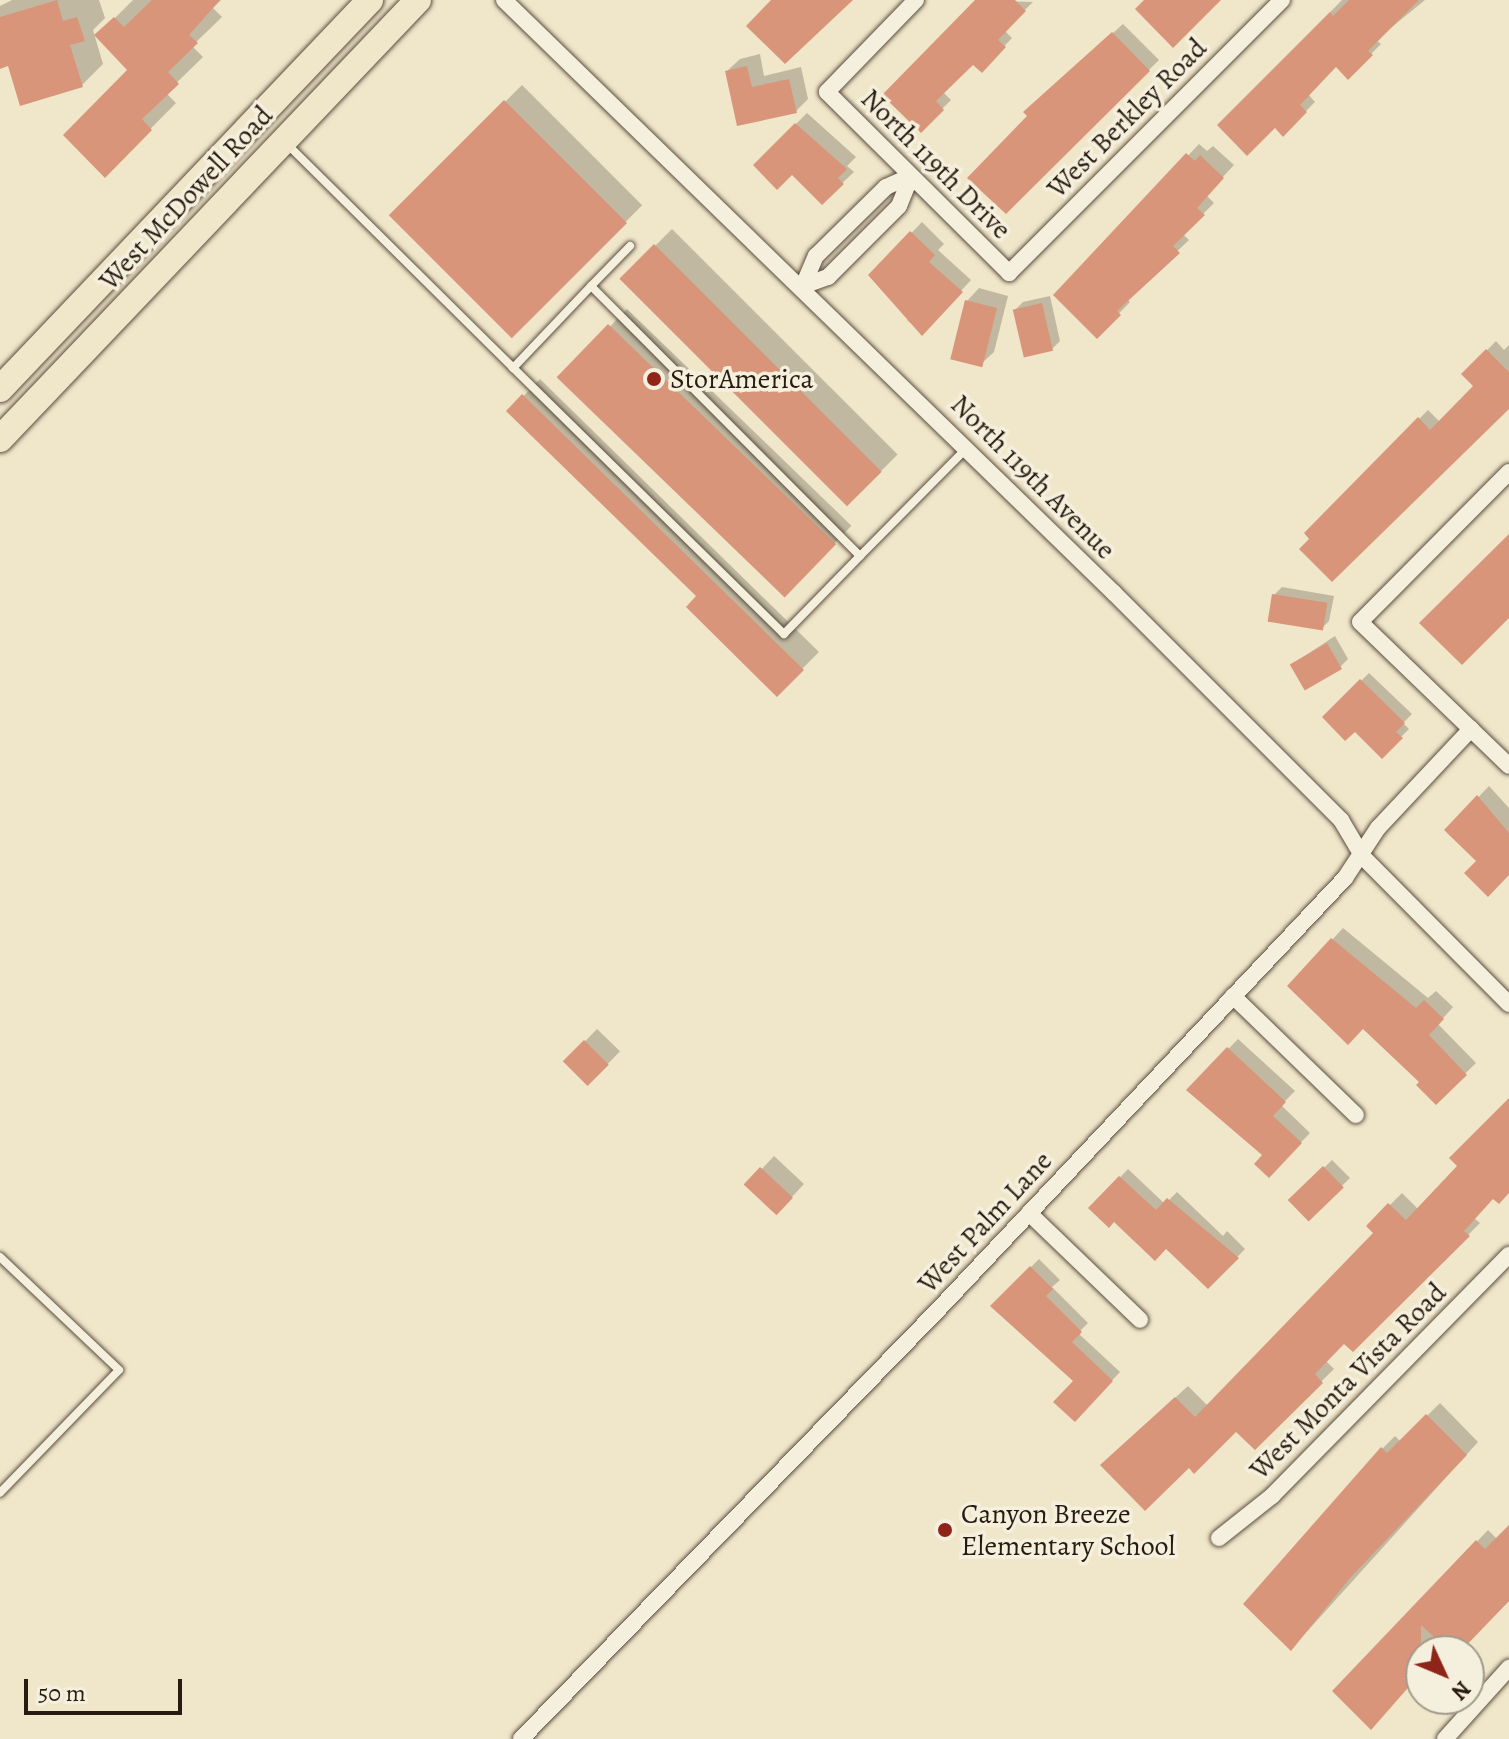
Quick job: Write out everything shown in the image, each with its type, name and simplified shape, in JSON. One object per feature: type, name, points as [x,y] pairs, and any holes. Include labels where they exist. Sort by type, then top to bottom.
[{"type":"main road","name":"West McDowell Road","points":[[0,389],[370,0]]},
{"type":"main road","name":"West McDowell Road","points":[[0,439],[418,0]]},
{"type":"street","name":"North 119th Avenue","points":[[504,0],[803,286],[1341,820],[1363,857],[1509,1004]]},
{"type":"street","name":"North 119th Drive","points":[[916,0],[827,92],[1009,273]]},
{"type":"street","name":"West Berkley Road","points":[[1009,273],[1282,0]]},
{"type":"street","points":[[803,286],[828,277],[899,206],[911,176]]},
{"type":"street","points":[[1509,472],[1360,622],[1509,766]]},
{"type":"street","name":"West Palm Lane","points":[[521,1739],[1029,1213],[1363,857],[1378,828],[1471,729]]},
{"type":"street","points":[[1233,996],[1356,1115]]},
{"type":"street","points":[[1029,1213],[1140,1320]]},
{"type":"street","name":"West Monta Vista Road","points":[[1219,1538],[1272,1496],[1506,1265]]},
{"type":"street","points":[[1445,1739],[1509,1668]]},
{"type":"lane","points":[[284,141],[784,634],[966,449]]},
{"type":"lane","points":[[513,368],[630,246]]},
{"type":"lane","points":[[591,286],[860,556]]},
{"type":"lane","points":[[0,1257],[119,1370],[1,1491]]},
{"type":"building","points":[[57,0],[63,21],[77,17],[85,41],[70,45],[83,87],[20,106],[8,66],[0,69],[0,17]]},
{"type":"building","points":[[152,0],[220,0],[189,35],[198,43],[168,72],[179,84],[142,119],[152,130],[105,178],[63,135],[127,70],[94,35],[114,17],[124,27]]},
{"type":"building","points":[[771,0],[853,0],[785,64],[746,26]]},
{"type":"building","points":[[975,0],[1015,0],[1026,11],[998,40],[1006,47],[982,73],[973,65],[936,101],[944,110],[921,133],[882,95]]},
{"type":"building","points":[[1144,0],[1221,0],[1173,48],[1135,9]]},
{"type":"building","points":[[1349,0],[1419,0],[1368,51],[1373,55],[1348,80],[1336,67],[1300,105],[1307,112],[1283,137],[1275,128],[1247,156],[1217,125],[1330,12],[1333,16]]},
{"type":"building","points":[[1112,32],[1150,71],[1006,214],[967,178],[1027,116],[1023,112]]},
{"type":"building","points":[[747,66],[752,87],[789,79],[797,113],[737,126],[725,71]]},
{"type":"building","points":[[504,100],[627,223],[512,338],[389,215]]},
{"type":"building","points":[[795,123],[847,169],[838,178],[844,184],[822,205],[792,175],[777,190],[753,165]]},
{"type":"building","points":[[1186,153],[1195,161],[1200,155],[1224,178],[1197,208],[1205,215],[1173,246],[1180,253],[1117,311],[1121,315],[1097,339],[1053,295]]},
{"type":"building","points":[[910,231],[935,255],[929,262],[963,292],[922,336],[868,275]]},
{"type":"building","points":[[654,244],[882,472],[847,506],[619,279]]},
{"type":"building","points":[[965,300],[997,308],[982,367],[950,359]]},
{"type":"building","points":[[1042,303],[1053,351],[1024,357],[1013,310]]},
{"type":"building","points":[[608,324],[836,544],[785,597],[557,377]]},
{"type":"building","points":[[1486,349],[1509,372],[1509,409],[1332,582],[1299,549],[1309,539],[1304,533],[1418,417],[1430,430],[1473,386],[1461,374]]},
{"type":"building","points":[[522,394],[804,670],[777,697],[686,607],[696,596],[506,411]]},
{"type":"building","points":[[1509,534],[1509,618],[1462,665],[1419,623]]},
{"type":"building","points":[[1272,594],[1327,603],[1323,630],[1268,622]]},
{"type":"building","points":[[1327,643],[1342,669],[1305,690],[1290,664]]},
{"type":"building","points":[[1360,679],[1405,723],[1396,732],[1403,738],[1382,759],[1355,732],[1345,741],[1322,717]]},
{"type":"building","points":[[1477,795],[1509,833],[1509,875],[1488,897],[1464,873],[1476,861],[1444,830]]},
{"type":"building","points":[[1331,938],[1416,1008],[1424,1000],[1444,1019],[1429,1035],[1467,1075],[1436,1105],[1416,1085],[1419,1082],[1363,1029],[1348,1045],[1287,986]]},
{"type":"building","points":[[584,1040],[609,1065],[588,1086],[563,1061]]},
{"type":"building","points":[[1227,1047],[1286,1102],[1273,1116],[1302,1143],[1269,1178],[1254,1164],[1262,1155],[1186,1090]]},
{"type":"building","points":[[1509,1098],[1509,1193],[1499,1204],[1493,1199],[1464,1231],[1470,1236],[1353,1352],[1344,1344],[1315,1374],[1323,1383],[1255,1450],[1236,1432],[1194,1474],[1189,1468],[1145,1511],[1100,1465],[1175,1397],[1195,1417],[1373,1233],[1366,1226],[1388,1203],[1406,1220],[1457,1166],[1449,1158]]},
{"type":"building","points":[[1323,1166],[1344,1188],[1309,1222],[1288,1200]]},
{"type":"building","points":[[760,1167],[793,1198],[777,1215],[744,1185]]},
{"type":"building","points":[[1119,1176],[1156,1210],[1167,1198],[1239,1258],[1208,1289],[1166,1249],[1155,1261],[1114,1222],[1109,1228],[1088,1208]]},
{"type":"building","points":[[1030,1266],[1053,1289],[1046,1296],[1082,1332],[1072,1342],[1113,1381],[1075,1422],[1053,1402],[1073,1381],[990,1306]]},
{"type":"building","points":[[1426,1414],[1467,1455],[1350,1578],[1291,1651],[1243,1604],[1381,1447],[1387,1453]]},
{"type":"building","points":[[1509,1525],[1509,1601],[1476,1635],[1432,1635],[1421,1625],[1421,1635],[1405,1635],[1405,1691],[1371,1730],[1332,1691],[1476,1540],[1485,1549]]},
{"type":"place","name":"StorAmerica","points":[[654,379]]},
{"type":"place","name":"Canyon Breeze Elementary School","points":[[945,1530]]}]
